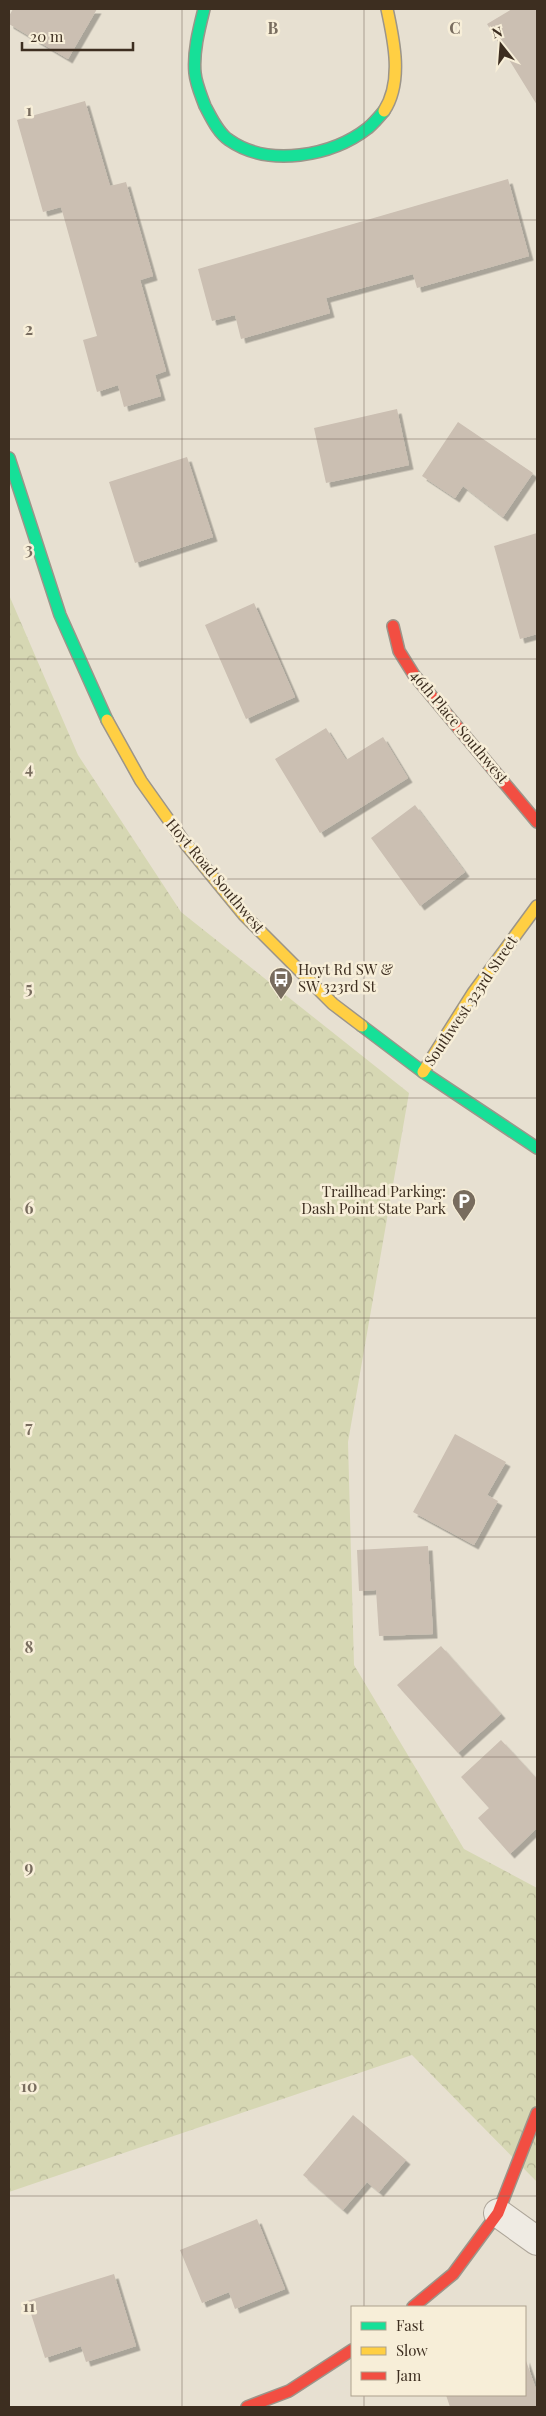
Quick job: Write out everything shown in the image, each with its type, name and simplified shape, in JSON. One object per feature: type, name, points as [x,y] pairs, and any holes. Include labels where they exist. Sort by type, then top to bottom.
[{"type":"street","points":[[204,9],[196,44],[195,74],[200,93],[214,123],[228,140],[252,152],[285,157],[322,152],[363,132],[384,113],[394,88],[393,52],[387,9]]},
{"type":"street","name":"Hoyt Road Southwest","points":[[9,458],[40,559],[60,615],[101,708],[140,781],[185,843],[244,915],[333,1004],[423,1072],[537,1148]]},
{"type":"street","name":"46th Place Southwest","points":[[393,626],[399,651],[414,675],[537,822]]},
{"type":"street","name":"Southwest 323rd Street","points":[[423,1072],[473,993],[537,906]]},
{"type":"street","points":[[414,2306],[453,2274],[498,2213],[537,2113]]},
{"type":"street","points":[[498,2213],[537,2240]]},
{"type":"street","points":[[247,2407],[289,2391],[351,2351]]},
{"type":"green space","points":[[9,595],[78,755],[181,912],[409,1093],[348,1442],[354,1665],[464,1849],[537,1888],[537,2182],[412,2055],[9,2192]]},
{"type":"building","points":[[13,9],[97,9],[68,59],[9,24],[9,16]]},
{"type":"building","points":[[512,9],[537,9],[537,105],[487,24]]},
{"type":"building","points":[[85,101],[110,186],[126,182],[153,276],[140,280],[166,371],[155,375],[161,396],[124,407],[118,385],[97,392],[83,340],[97,336],[61,207],[43,212],[17,120]]},
{"type":"building","points":[[508,179],[529,256],[417,288],[413,274],[326,298],[330,313],[241,339],[235,315],[212,321],[198,269]]},
{"type":"building","points":[[397,409],[409,465],[326,483],[314,428]]},
{"type":"building","points":[[458,422],[533,473],[503,517],[463,486],[455,498],[422,476]]},
{"type":"building","points":[[187,457],[213,537],[135,563],[109,482]]},
{"type":"building","points":[[537,533],[537,634],[520,639],[494,546]]},
{"type":"building","points":[[254,603],[295,697],[246,719],[205,625]]},
{"type":"building","points":[[326,728],[346,760],[383,737],[408,778],[320,833],[275,759]]},
{"type":"building","points":[[415,805],[465,872],[420,906],[371,838]]},
{"type":"building","points":[[455,1434],[506,1462],[487,1495],[498,1501],[474,1545],[413,1512]]},
{"type":"building","points":[[428,1546],[433,1634],[379,1636],[376,1590],[359,1591],[357,1550]]},
{"type":"building","points":[[441,1646],[501,1714],[458,1753],[397,1685]]},
{"type":"building","points":[[501,1740],[537,1779],[537,1828],[510,1854],[478,1818],[489,1808],[461,1777]]},
{"type":"building","points":[[353,2115],[406,2160],[379,2192],[367,2182],[343,2210],[303,2175]]},
{"type":"building","points":[[257,2219],[285,2289],[235,2309],[229,2292],[202,2303],[180,2250]]},
{"type":"building","points":[[114,2274],[136,2346],[86,2362],[81,2346],[45,2358],[27,2301]]},
{"type":"building","points":[[526,2361],[537,2392],[537,2405],[532,2407],[450,2407],[446,2396],[526,2396]]},
{"type":"traffic: fast","points":[[204,9],[196,49],[196,77],[205,106],[218,129],[229,140],[245,149],[263,154],[281,156],[300,155],[337,146],[353,138],[370,126],[384,111]]},
{"type":"traffic: fast","points":[[9,458],[60,615],[107,720]]},
{"type":"traffic: fast","points":[[362,1026],[423,1072],[537,1148]]},
{"type":"traffic: slow","points":[[384,111],[390,100],[395,74],[394,48],[387,9]]},
{"type":"traffic: slow","points":[[107,720],[141,781],[185,843],[244,915],[333,1004],[362,1026]]},
{"type":"traffic: slow","points":[[423,1072],[473,993],[537,906]]},
{"type":"traffic: jam","points":[[393,626],[399,651],[414,675],[537,822]]},
{"type":"traffic: jam","points":[[414,2306],[453,2274],[498,2213],[537,2113]]},
{"type":"traffic: jam","points":[[247,2407],[289,2391],[351,2351]]},
{"type":"place","name":"Hoyt Rd SW & SW 323rd St","points":[[281,1000]]},
{"type":"place","name":"Trailhead Parking: Dash Point State Park","points":[[464,1222]]}]
